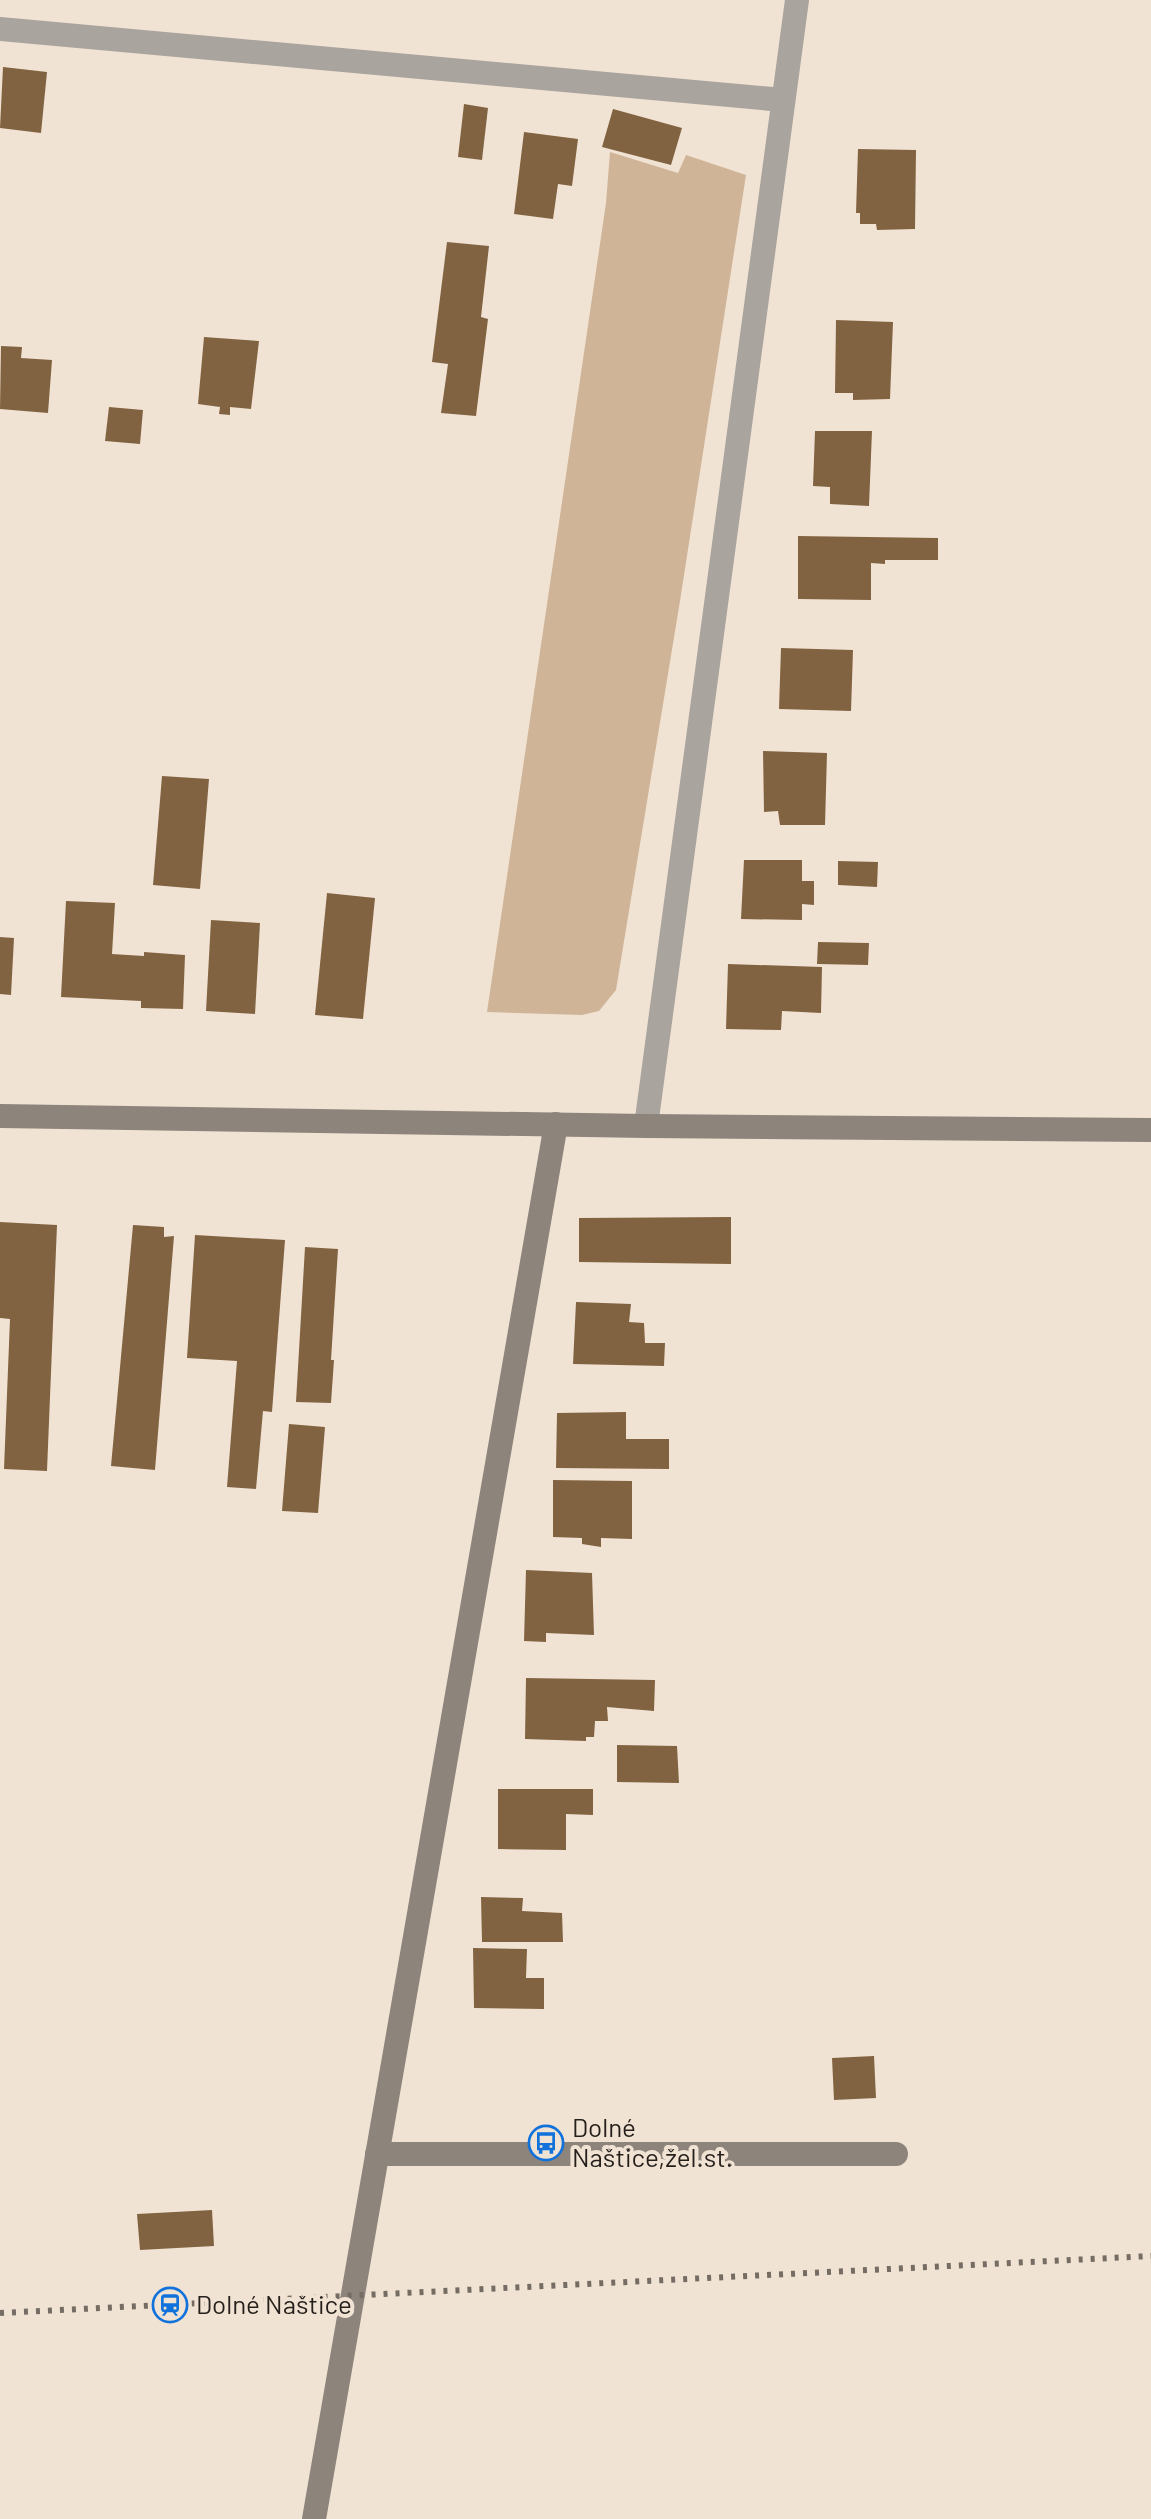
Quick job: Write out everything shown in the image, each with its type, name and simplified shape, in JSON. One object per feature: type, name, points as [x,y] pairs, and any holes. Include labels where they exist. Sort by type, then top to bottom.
[{"type":"street","points":[[646,1126],[797,0]]},
{"type":"street","points":[[0,29],[783,100]]},
{"type":"street","points":[[0,1116],[1151,1130]]},
{"type":"street","points":[[314,2519],[556,1124]]},
{"type":"street","points":[[377,2154],[896,2154]]},
{"type":"shaded area","points":[[610,152],[678,173],[686,155],[746,175],[616,990],[599,1011],[582,1015],[487,1012],[606,203]]},
{"type":"building","points":[[3,67],[47,72],[41,133],[0,128]]},
{"type":"building","points":[[464,104],[488,108],[482,160],[458,157]]},
{"type":"building","points":[[613,109],[682,128],[671,165],[602,147]]},
{"type":"building","points":[[524,132],[578,139],[572,186],[558,184],[553,219],[514,214]]},
{"type":"building","points":[[858,149],[916,150],[915,229],[877,230],[876,224],[860,224],[860,213],[856,213]]},
{"type":"building","points":[[447,242],[489,246],[481,317],[488,319],[476,416],[441,413],[448,364],[432,362]]},
{"type":"building","points":[[836,320],[893,322],[890,399],[853,400],[853,393],[835,393]]},
{"type":"building","points":[[204,337],[259,341],[251,409],[230,407],[230,415],[219,414],[220,407],[198,404]]},
{"type":"building","points":[[1,346],[22,347],[21,358],[52,360],[48,413],[0,409]]},
{"type":"building","points":[[109,407],[143,410],[140,444],[105,441]]},
{"type":"building","points":[[815,431],[872,431],[869,506],[830,504],[830,487],[813,486]]},
{"type":"building","points":[[798,536],[938,538],[938,560],[871,563],[871,600],[798,599]]},
{"type":"building","points":[[781,648],[853,650],[851,711],[779,709]]},
{"type":"building","points":[[763,751],[827,753],[825,825],[780,825],[778,811],[764,812]]},
{"type":"building","points":[[162,776],[209,779],[200,889],[153,885]]},
{"type":"building","points":[[744,860],[802,860],[802,881],[814,881],[814,905],[802,904],[802,920],[741,919]]},
{"type":"building","points":[[838,861],[878,862],[877,887],[838,885]]},
{"type":"building","points":[[327,893],[375,898],[363,1019],[315,1015]]},
{"type":"building","points":[[66,901],[115,903],[112,954],[144,956],[144,952],[185,955],[183,1009],[141,1008],[141,1001],[61,997]]},
{"type":"building","points":[[211,920],[260,923],[255,1014],[206,1011]]},
{"type":"building","points":[[0,937],[14,938],[11,995],[0,994]]},
{"type":"building","points":[[818,942],[869,943],[868,965],[817,964]]},
{"type":"building","points":[[728,964],[822,967],[821,1013],[782,1011],[781,1030],[726,1029]]},
{"type":"building","points":[[731,1217],[731,1264],[579,1262],[579,1218]]},
{"type":"building","points":[[0,1222],[57,1225],[47,1471],[4,1469],[10,1319],[0,1318]]},
{"type":"building","points":[[133,1225],[164,1227],[164,1237],[174,1236],[155,1470],[111,1466]]},
{"type":"building","points":[[195,1235],[285,1240],[272,1412],[263,1411],[256,1489],[227,1487],[237,1361],[187,1358]]},
{"type":"building","points":[[305,1247],[338,1249],[331,1403],[296,1402]]},
{"type":"building","points":[[576,1302],[631,1304],[629,1322],[644,1323],[645,1343],[665,1343],[664,1366],[573,1364]]},
{"type":"building","points":[[626,1412],[626,1439],[669,1439],[669,1469],[556,1468],[557,1413]]},
{"type":"building","points":[[289,1424],[325,1427],[318,1513],[282,1511]]},
{"type":"building","points":[[553,1480],[632,1481],[632,1539],[601,1538],[601,1547],[582,1544],[582,1538],[553,1537]]},
{"type":"building","points":[[526,1570],[592,1573],[594,1635],[546,1633],[546,1642],[524,1641]]},
{"type":"building","points":[[526,1678],[655,1680],[654,1711],[607,1707],[608,1721],[595,1721],[594,1737],[586,1737],[586,1741],[525,1739]]},
{"type":"building","points":[[617,1745],[677,1746],[679,1783],[617,1782]]},
{"type":"building","points":[[498,1789],[593,1789],[593,1815],[566,1814],[566,1850],[498,1849]]},
{"type":"building","points":[[481,1897],[523,1898],[522,1911],[562,1913],[563,1942],[482,1942]]},
{"type":"building","points":[[473,1948],[527,1949],[526,1978],[544,1978],[544,2009],[474,2008]]},
{"type":"building","points":[[874,2056],[876,2098],[834,2100],[832,2058]]},
{"type":"building","points":[[212,2210],[214,2246],[140,2250],[137,2214]]},
{"type":"railway","points":[[0,2313],[1151,2256]]},
{"type":"place","name":"Dolné Naštice,žel.st.","points":[[546,2143]]},
{"type":"place","name":"Dolné Naštice","points":[[170,2305]]}]
